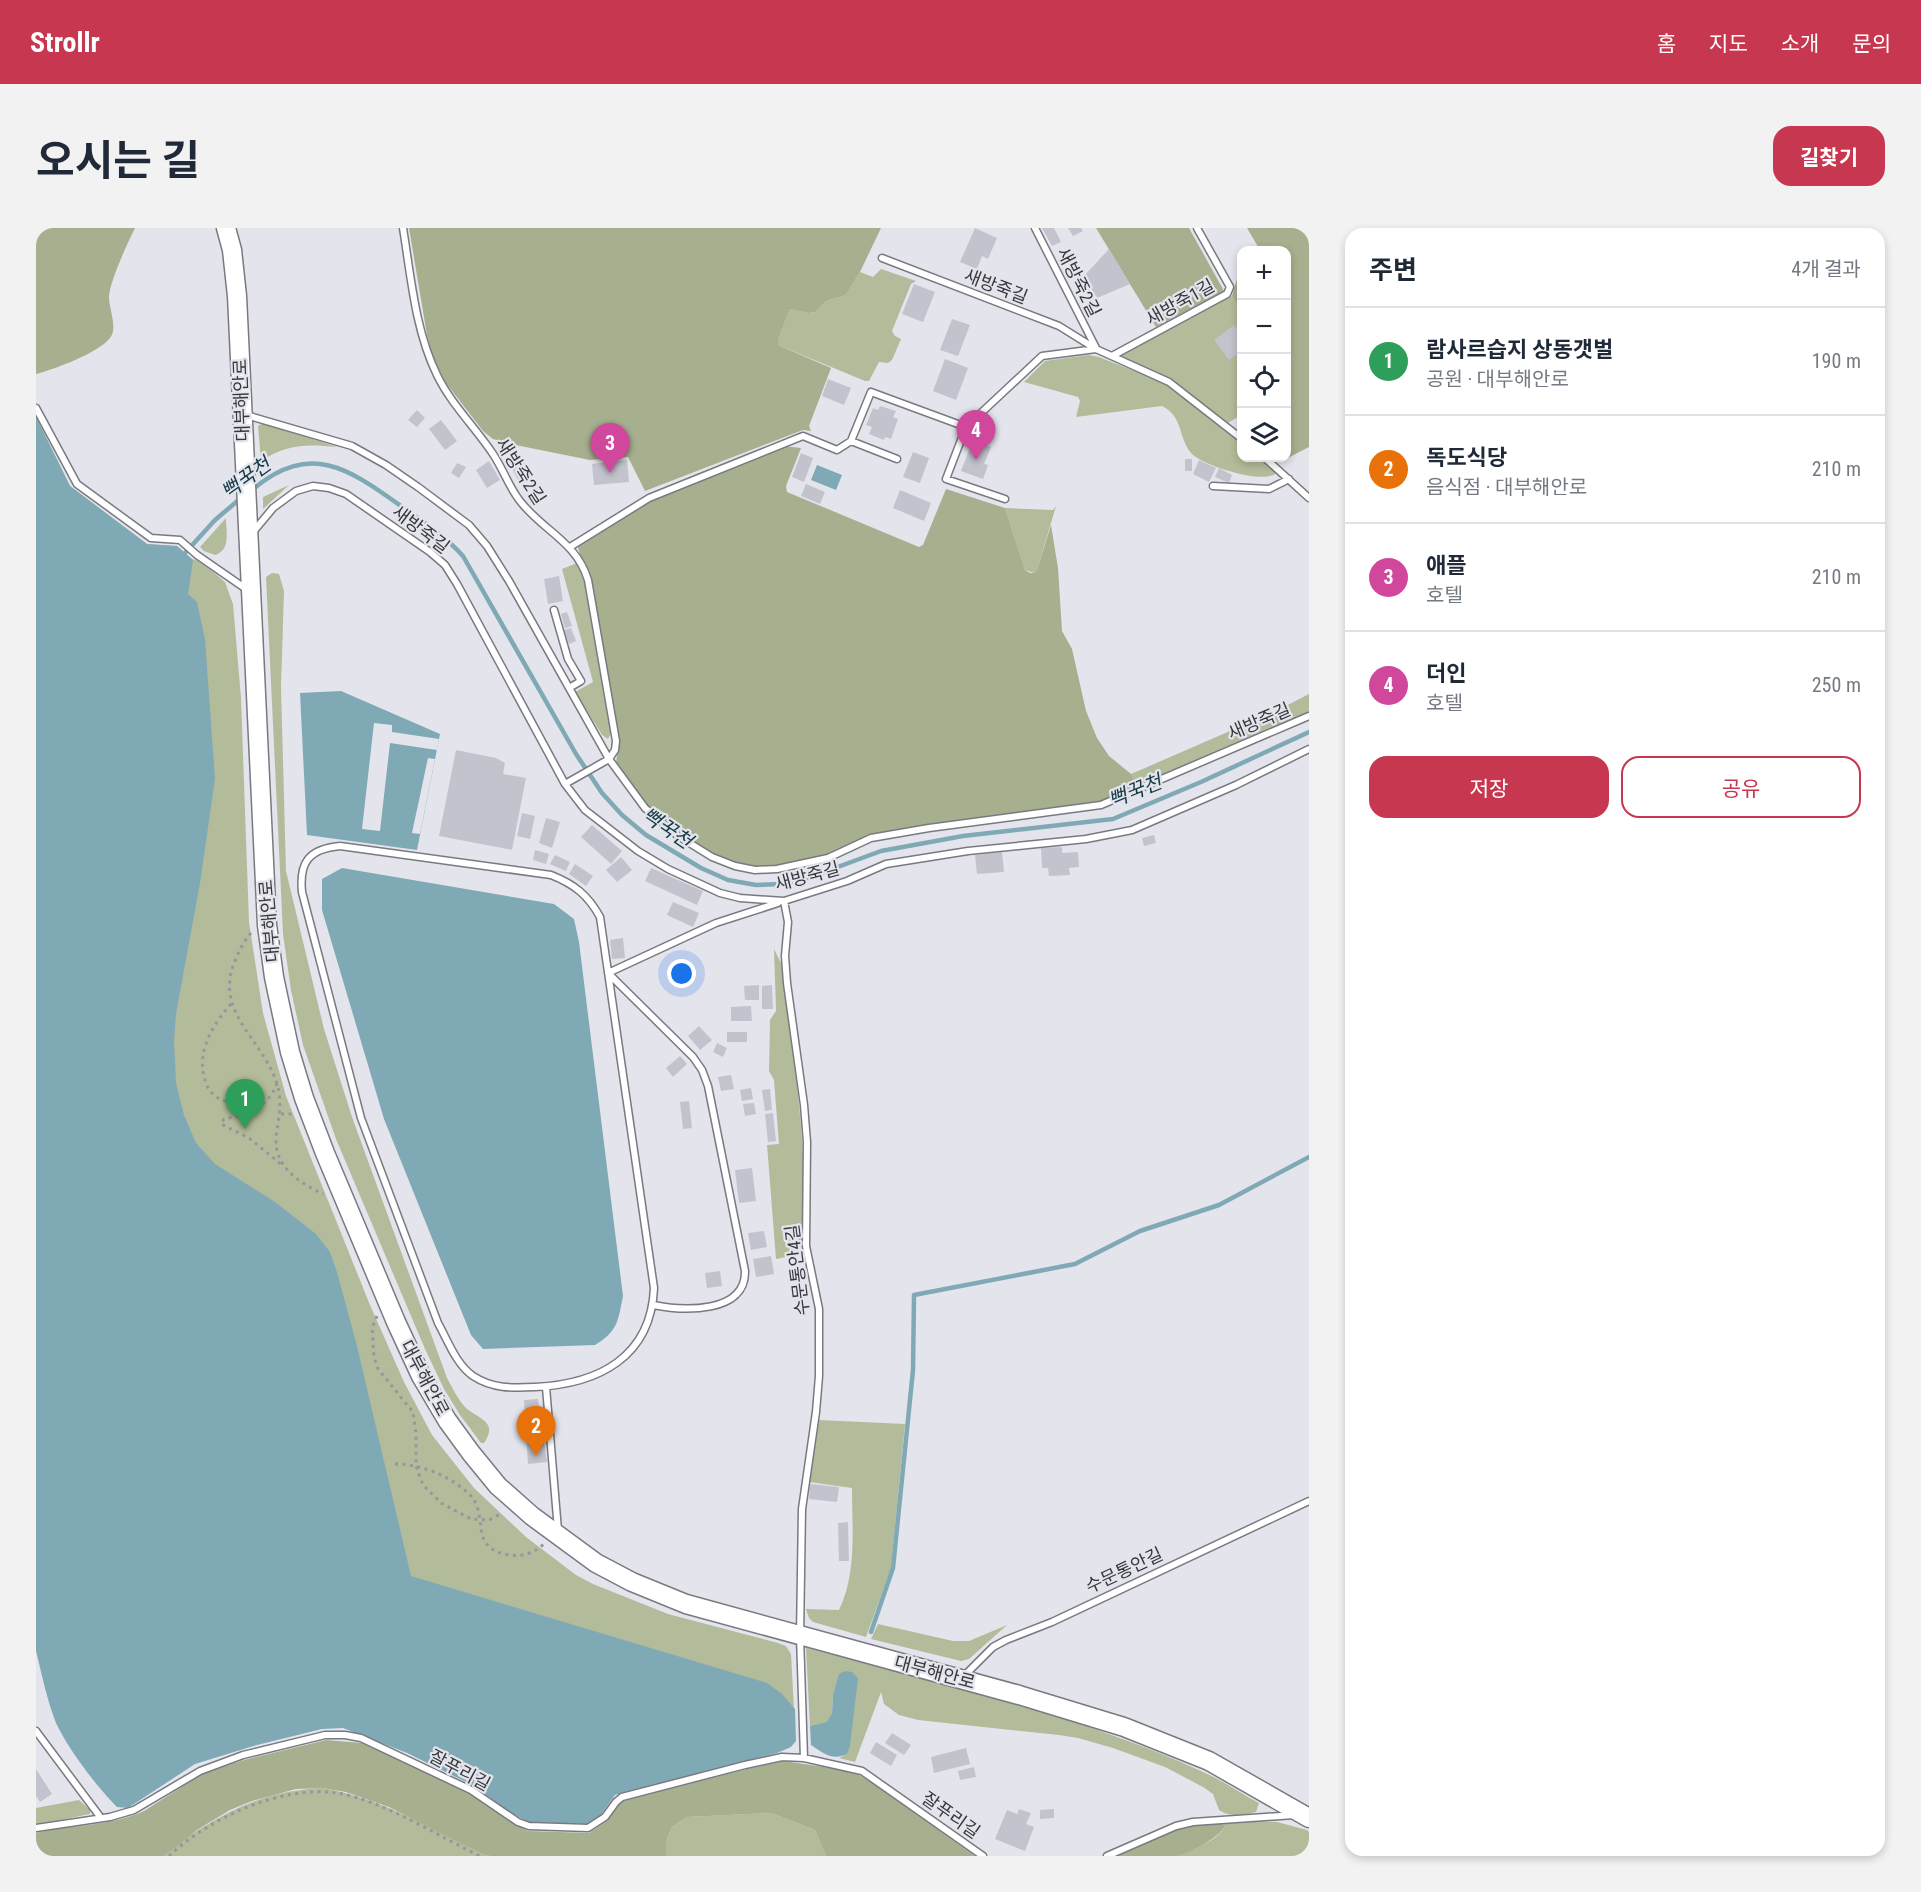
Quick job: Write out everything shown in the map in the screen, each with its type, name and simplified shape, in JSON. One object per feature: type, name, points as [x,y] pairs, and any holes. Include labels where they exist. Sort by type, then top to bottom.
[{"type":"street","name":"대부해안로","points":[[226,228],[232,250],[237,296],[267,925],[274,977],[288,1041],[304,1098],[329,1163],[421,1376],[447,1420],[498,1486],[551,1540],[632,1582],[686,1604],[1019,1695],[1124,1727],[1209,1761],[1306,1816]]},
{"type":"lane","name":"새방죽2길","points":[[403,228],[422,337],[437,376],[444,389],[495,457],[518,499],[534,518],[570,547],[585,570],[616,741],[615,750],[606,760]]},
{"type":"lane","name":"새방죽2길","points":[[1035,228],[1096,349]]},
{"type":"lane","name":"새방죽1길","points":[[1112,356],[1227,294],[1230,287],[1197,228]]},
{"type":"lane","name":"새방죽길","points":[[882,258],[1059,326],[1096,349],[1169,382],[1237,435]]},
{"type":"lane","points":[[1005,499],[946,479],[966,427],[1042,356],[1096,349]]},
{"type":"lane","points":[[570,547],[649,498],[803,436],[837,450],[851,441],[872,392],[966,427]]},
{"type":"lane","points":[[36,408],[77,484],[151,538],[180,540],[197,555],[252,593]]},
{"type":"lane","name":"새방죽길","points":[[242,414],[352,446],[402,476],[469,525],[487,546],[509,581],[606,760],[645,808],[678,836],[712,857],[735,866],[755,870],[777,869],[828,858],[871,838],[1101,805],[1309,716]]},
{"type":"lane","points":[[851,441],[897,459]]},
{"type":"lane","points":[[1270,462],[1309,498]]},
{"type":"lane","points":[[1213,486],[1269,489],[1289,479]]},
{"type":"lane","name":"새방죽길","points":[[248,529],[288,497],[304,488],[321,487],[346,494],[430,552],[457,584],[565,784],[585,810],[638,851],[668,869],[720,893],[750,900],[784,902],[847,881],[886,864],[968,851],[1086,839],[1132,830],[1236,785],[1309,749]]},
{"type":"lane","points":[[554,610],[568,659],[580,681],[569,688]]},
{"type":"lane","points":[[565,784],[606,760]]},
{"type":"lane","name":"대부해안로","points":[[340,846],[558,878],[580,890],[592,903],[600,917],[608,973],[654,1287],[653,1305],[647,1326],[638,1343],[625,1358],[590,1377],[570,1384],[499,1387],[486,1383],[471,1374],[459,1361],[438,1323],[361,1118],[302,892],[300,878],[304,862],[327,847],[340,846]]},
{"type":"lane","points":[[653,1305],[674,1309],[714,1306],[739,1293],[745,1283],[745,1271],[708,1086],[702,1070],[693,1057],[608,973],[716,923],[784,902]]},
{"type":"lane","name":"수문통안4길","points":[[784,902],[788,922],[785,956],[787,983],[807,1143],[806,1246],[819,1309],[819,1376],[816,1412],[802,1509],[800,1636]]},
{"type":"lane","points":[[546,1386],[551,1540]]},
{"type":"lane","name":"수문통안길","points":[[960,1679],[993,1647],[1006,1640],[1052,1622],[1309,1501]]},
{"type":"lane","points":[[800,1636],[804,1758]]},
{"type":"lane","points":[[36,1731],[101,1818]]},
{"type":"lane","name":"잘푸리길","points":[[36,1828],[101,1818],[134,1810],[200,1771],[243,1755],[325,1735],[345,1735],[361,1738],[471,1790],[518,1822],[529,1826],[588,1828],[605,1818],[622,1797],[782,1757],[804,1758],[862,1771],[983,1856]]},
{"type":"lane","points":[[1107,1856],[1176,1826],[1194,1822],[1306,1816]]},
{"type":"path","points":[[257,927],[244,942],[232,967],[231,1004],[265,1056],[277,1083],[281,1114],[276,1149],[284,1166]]},
{"type":"path","points":[[231,1004],[206,1043],[202,1066],[204,1077],[207,1087],[219,1098],[256,1108]]},
{"type":"path","points":[[277,1083],[269,1099],[242,1116],[224,1119],[221,1124],[249,1138],[304,1184],[326,1195]]},
{"type":"path","points":[[281,1114],[297,1113]]},
{"type":"path","points":[[379,1312],[372,1328],[374,1357],[378,1369],[413,1412],[418,1476],[430,1494],[456,1512],[480,1520],[497,1516],[506,1510]]},
{"type":"path","points":[[395,1464],[416,1466],[442,1477],[471,1496],[478,1508],[480,1531],[488,1545],[504,1554],[515,1556],[528,1554],[551,1540]]},
{"type":"path","points":[[169,1856],[228,1815],[274,1799],[321,1792],[338,1793],[376,1806],[415,1822],[480,1856]]},
{"type":"green space","points":[[36,228],[135,228],[112,282],[109,302],[113,329],[110,338],[86,355],[36,374]]},
{"type":"green space","points":[[409,228],[881,228],[846,295],[826,301],[815,312],[790,309],[778,340],[778,345],[831,368],[809,426],[811,431],[803,430],[645,491],[628,457],[590,460],[506,443],[493,439],[483,431],[446,383],[433,357],[427,335]]},
{"type":"green space","points":[[1096,228],[1189,228],[1224,291],[1156,327]]},
{"type":"green space","points":[[1247,228],[1309,228],[1309,447],[1291,456],[1291,246],[1258,246]]},
{"type":"green space","points":[[881,269],[916,281],[911,284],[892,331],[901,339],[892,360],[888,363],[879,362],[869,381],[778,345],[790,309],[815,312],[826,301],[846,295],[860,272],[873,277]]},
{"type":"green space","points":[[1237,279],[1237,305],[1232,296]]},
{"type":"green space","points":[[1232,296],[1237,305],[1237,417],[1228,423],[1172,380],[1119,356]]},
{"type":"green space","points":[[1088,355],[1099,357],[1164,383],[1237,440],[1237,462],[1265,462],[1274,469],[1275,474],[1257,477],[1245,475],[1218,468],[1197,458],[1187,447],[1174,415],[1162,406],[1076,417],[1080,401],[1078,397],[1024,382],[1045,361]]},
{"type":"green space","points":[[36,417],[70,486],[147,544],[177,546],[225,582],[233,604],[241,698],[249,922],[263,1013],[286,1096],[370,1305],[404,1382],[432,1435],[474,1488],[526,1537],[576,1575],[668,1614],[786,1646],[791,1654],[795,1729],[416,1607],[210,1301],[67,652]]},
{"type":"green space","points":[[263,423],[337,447],[298,446],[270,455],[261,461],[258,426]]},
{"type":"green space","points":[[783,446],[801,448],[786,486],[787,492],[919,547],[923,545],[946,489],[1005,508],[1025,570],[1030,573],[1037,570],[1051,525],[1058,568],[1062,631],[1072,649],[1086,711],[1097,738],[1109,756],[1131,774],[1137,786],[1100,802],[868,835],[826,856],[778,867],[755,868],[713,854],[680,833],[647,805],[616,763],[619,739],[591,579],[578,547],[652,500]]},
{"type":"green space","points":[[289,485],[263,509],[263,497]]},
{"type":"green space","points":[[1056,506],[1037,570],[1034,573],[1025,570],[1005,508],[1053,510]]},
{"type":"green space","points":[[226,518],[226,545],[220,553],[215,555],[204,551],[200,547]]},
{"type":"green space","points":[[577,563],[584,581],[611,733],[608,739],[602,735],[575,692],[593,682],[562,569]]},
{"type":"green space","points":[[272,573],[279,574],[284,591],[281,687],[286,871],[324,1029],[352,1117],[447,1378],[462,1404],[488,1425],[488,1436],[484,1443],[481,1443],[460,1415],[444,1389],[425,1349],[336,1139],[303,1045],[291,990],[283,934],[266,577]]},
{"type":"green space","points":[[1309,694],[1309,712],[1137,786],[1131,774],[1276,711]]},
{"type":"green space","points":[[774,949],[781,963],[799,1103],[804,1174],[801,1244],[791,1255],[776,1259],[767,1145],[779,1144],[774,1080],[769,1071],[770,1020],[776,1011]]},
{"type":"green space","points":[[819,1420],[905,1424],[891,1568],[866,1637],[813,1622],[806,1609],[839,1610],[845,1596],[851,1566],[852,1488],[809,1482]]},
{"type":"green space","points":[[878,1624],[953,1641],[969,1641],[1007,1625],[969,1659],[961,1661],[871,1639]]},
{"type":"green space","points":[[806,1648],[1007,1702],[1107,1733],[1155,1751],[1217,1779],[1259,1803],[1256,1812],[1237,1815],[1224,1813],[1219,1810],[1213,1794],[1203,1787],[1165,1767],[1113,1748],[1059,1735],[918,1720],[899,1715],[884,1704],[881,1692],[855,1762],[839,1758],[847,1754],[833,1695],[832,1713],[827,1723],[810,1726]]},
{"type":"green space","points":[[326,1740],[362,1743],[470,1793],[528,1831],[589,1833],[607,1821],[625,1800],[784,1761],[837,1769],[859,1775],[871,1782],[975,1856],[826,1856],[815,1830],[771,1813],[687,1817],[672,1827],[666,1841],[666,1856],[490,1856],[389,1807],[346,1792],[322,1788],[296,1789],[252,1801],[230,1810],[197,1830],[164,1856],[36,1856],[36,1833],[131,1816],[144,1811],[202,1774],[244,1760]]},
{"type":"green space","points":[[322,1788],[384,1806],[490,1856],[164,1856],[194,1832],[247,1804],[275,1795]]},
{"type":"green space","points":[[79,1800],[90,1810],[90,1814],[36,1825],[36,1808]]},
{"type":"green space","points":[[771,1813],[815,1830],[826,1856],[666,1856],[666,1841],[672,1827],[687,1817]]},
{"type":"green space","points":[[1277,1822],[1307,1830],[1309,1832],[1309,1856],[1177,1856],[1211,1841],[1225,1826],[1222,1824]]},
{"type":"green space","points":[[1204,1824],[1225,1826],[1211,1840],[1183,1854],[1177,1856],[1114,1856],[1184,1827]]},
{"type":"water","points":[[36,417],[70,486],[147,544],[177,546],[193,560],[188,594],[197,602],[205,639],[215,779],[200,883],[176,1014],[174,1041],[176,1083],[184,1115],[196,1143],[215,1164],[275,1202],[316,1234],[330,1252],[357,1346],[411,1576],[767,1683],[782,1694],[795,1709],[796,1741],[791,1747],[777,1753],[615,1795],[600,1816],[586,1824],[529,1822],[513,1814],[474,1786],[407,1753],[343,1728],[322,1729],[257,1745],[195,1764],[128,1808],[117,1807],[84,1767],[61,1733],[50,1705],[36,1651]]},
{"type":"water","points":[[817,465],[842,475],[836,490],[811,480]]},
{"type":"water","points":[[341,691],[440,734],[417,850],[307,835],[300,693]]},
{"type":"water","points":[[342,868],[554,904],[574,919],[579,942],[623,1296],[616,1325],[603,1340],[595,1345],[483,1349],[471,1335],[384,1119],[322,910],[322,879]]},
{"type":"water","points":[[845,1671],[852,1672],[858,1678],[850,1746],[847,1754],[837,1757],[824,1753],[811,1745],[810,1726],[827,1722],[832,1713],[833,1695],[839,1674]]},
{"type":"pier","points":[[374,723],[392,725],[392,732],[439,739],[437,750],[390,743],[380,831],[362,829]]},
{"type":"pier","points":[[428,758],[435,759],[420,834],[412,833]]},
{"type":"building","points":[[975,228],[997,238],[988,259],[982,256],[977,269],[960,262]]},
{"type":"building","points":[[1042,228],[1054,228],[1061,242],[1052,246]]},
{"type":"building","points":[[1068,228],[1081,228],[1083,231],[1073,236]]},
{"type":"building","points":[[1109,249],[1130,284],[1097,298],[1084,276]]},
{"type":"building","points":[[914,284],[935,292],[923,322],[902,314]]},
{"type":"building","points":[[952,319],[970,325],[958,356],[940,350]]},
{"type":"building","points":[[1234,325],[1237,329],[1237,354],[1229,360],[1214,340]]},
{"type":"building","points":[[945,359],[968,368],[956,400],[933,391]]},
{"type":"building","points":[[828,379],[851,388],[844,405],[822,396]]},
{"type":"building","points":[[880,406],[896,411],[893,417],[898,419],[891,439],[885,437],[884,440],[869,434],[872,427],[866,425],[873,408],[878,410]]},
{"type":"building","points":[[417,410],[425,418],[417,427],[408,420]]},
{"type":"building","points":[[441,420],[457,441],[445,450],[429,429]]},
{"type":"building","points":[[973,440],[991,447],[984,464],[988,465],[983,479],[961,471]]},
{"type":"building","points":[[913,452],[929,458],[920,483],[903,477]]},
{"type":"building","points":[[801,453],[813,458],[804,482],[792,477]]},
{"type":"building","points":[[1185,459],[1192,459],[1192,471],[1185,471]]},
{"type":"building","points":[[627,460],[629,482],[594,485],[592,464]]},
{"type":"building","points":[[1199,460],[1216,468],[1209,482],[1193,474]]},
{"type":"building","points":[[489,461],[500,480],[487,488],[476,470]]},
{"type":"building","points":[[524,462],[533,478],[521,485],[512,469]]},
{"type":"building","points":[[457,463],[466,467],[459,478],[451,473]]},
{"type":"building","points":[[1219,468],[1232,475],[1229,483],[1215,477]]},
{"type":"building","points":[[806,484],[825,492],[820,504],[801,496]]},
{"type":"building","points":[[900,490],[931,503],[924,521],[893,508]]},
{"type":"building","points":[[559,576],[563,601],[548,604],[544,579]]},
{"type":"building","points":[[567,612],[572,626],[565,628],[561,614]]},
{"type":"building","points":[[571,628],[576,641],[569,644],[564,630]]},
{"type":"building","points":[[456,750],[496,758],[505,763],[503,774],[526,778],[512,850],[439,836]]},
{"type":"building","points":[[522,813],[535,816],[530,839],[517,836]]},
{"type":"building","points":[[546,818],[560,822],[552,848],[539,843]]},
{"type":"building","points":[[592,825],[622,851],[611,864],[581,837]]},
{"type":"building","points":[[1154,835],[1156,843],[1144,846],[1142,838]]},
{"type":"building","points":[[1062,847],[1062,853],[1078,852],[1079,867],[1069,868],[1070,875],[1049,876],[1048,868],[1042,868],[1041,848]]},
{"type":"building","points":[[535,850],[549,854],[546,864],[533,860]]},
{"type":"building","points":[[1002,852],[1004,872],[977,874],[975,855]]},
{"type":"building","points":[[555,855],[570,862],[566,871],[550,864]]},
{"type":"building","points":[[621,857],[632,870],[617,882],[606,870]]},
{"type":"building","points":[[575,864],[593,876],[586,886],[569,874]]},
{"type":"building","points":[[651,868],[703,891],[697,905],[645,881]]},
{"type":"building","points":[[673,902],[699,913],[693,927],[667,915]]},
{"type":"building","points":[[623,938],[625,958],[612,959],[610,940]]},
{"type":"building","points":[[759,985],[759,1000],[745,1000],[744,986]]},
{"type":"building","points":[[772,985],[773,1009],[762,1009],[762,986]]},
{"type":"building","points":[[751,1006],[752,1021],[731,1021],[731,1007]]},
{"type":"building","points":[[699,1026],[712,1040],[700,1050],[688,1036]]},
{"type":"building","points":[[727,1032],[747,1032],[747,1042],[727,1042]]},
{"type":"building","points":[[717,1043],[727,1048],[723,1057],[713,1052]]},
{"type":"building","points":[[680,1056],[687,1064],[673,1077],[666,1068]]},
{"type":"building","points":[[731,1075],[734,1089],[721,1091],[718,1077]]},
{"type":"building","points":[[751,1088],[753,1099],[742,1101],[740,1090]]},
{"type":"building","points":[[770,1089],[772,1110],[765,1111],[762,1090]]},
{"type":"building","points":[[689,1101],[692,1128],[683,1129],[680,1102]]},
{"type":"building","points":[[754,1103],[756,1114],[745,1116],[743,1104]]},
{"type":"building","points":[[773,1113],[776,1141],[768,1142],[765,1114]]},
{"type":"building","points":[[752,1168],[756,1201],[739,1203],[735,1170]]},
{"type":"building","points":[[764,1231],[767,1247],[751,1250],[748,1233]]},
{"type":"building","points":[[771,1256],[774,1274],[756,1277],[753,1259]]},
{"type":"building","points":[[720,1271],[722,1286],[707,1288],[705,1273]]},
{"type":"building","points":[[538,1399],[547,1462],[528,1464],[524,1400]]},
{"type":"building","points":[[810,1484],[839,1487],[837,1502],[809,1499]]},
{"type":"building","points":[[848,1522],[849,1561],[839,1561],[838,1523]]},
{"type":"building","points":[[892,1733],[911,1745],[904,1755],[885,1743]]},
{"type":"building","points":[[876,1742],[897,1755],[891,1766],[870,1753]]},
{"type":"building","points":[[966,1748],[970,1764],[934,1773],[931,1757]]},
{"type":"building","points":[[974,1767],[976,1777],[960,1780],[958,1771]]},
{"type":"building","points":[[36,1769],[52,1794],[40,1802],[36,1796]]},
{"type":"building","points":[[1019,1809],[1031,1813],[1026,1824],[1034,1827],[1025,1851],[995,1839],[1007,1810],[1017,1814]]},
{"type":"building","points":[[1054,1809],[1054,1818],[1040,1819],[1040,1810]]},
{"type":"waterway","name":"뻑꾹천","points":[[253,489],[274,474],[293,466],[312,464],[329,466],[364,481],[441,536],[463,556],[576,754],[602,793],[622,815],[646,835],[701,868],[728,880],[756,885],[781,884],[808,878],[881,851],[963,836],[1113,819],[1201,782],[1309,732]]},
{"type":"waterway","name":"뻑꾹천","points":[[185,553],[215,520],[241,498]]},
{"type":"waterway","points":[[871,1632],[893,1568],[913,1370],[914,1295],[1075,1264],[1140,1231],[1219,1205],[1309,1157]]},
{"type":"place","name":"더인","points":[[976,460]]},
{"type":"place","name":"애플","points":[[610,473]]},
{"type":"place","name":"람사르습지 상동갯벌","points":[[245,1129]]},
{"type":"place","name":"독도식당","points":[[536,1456]]}]
